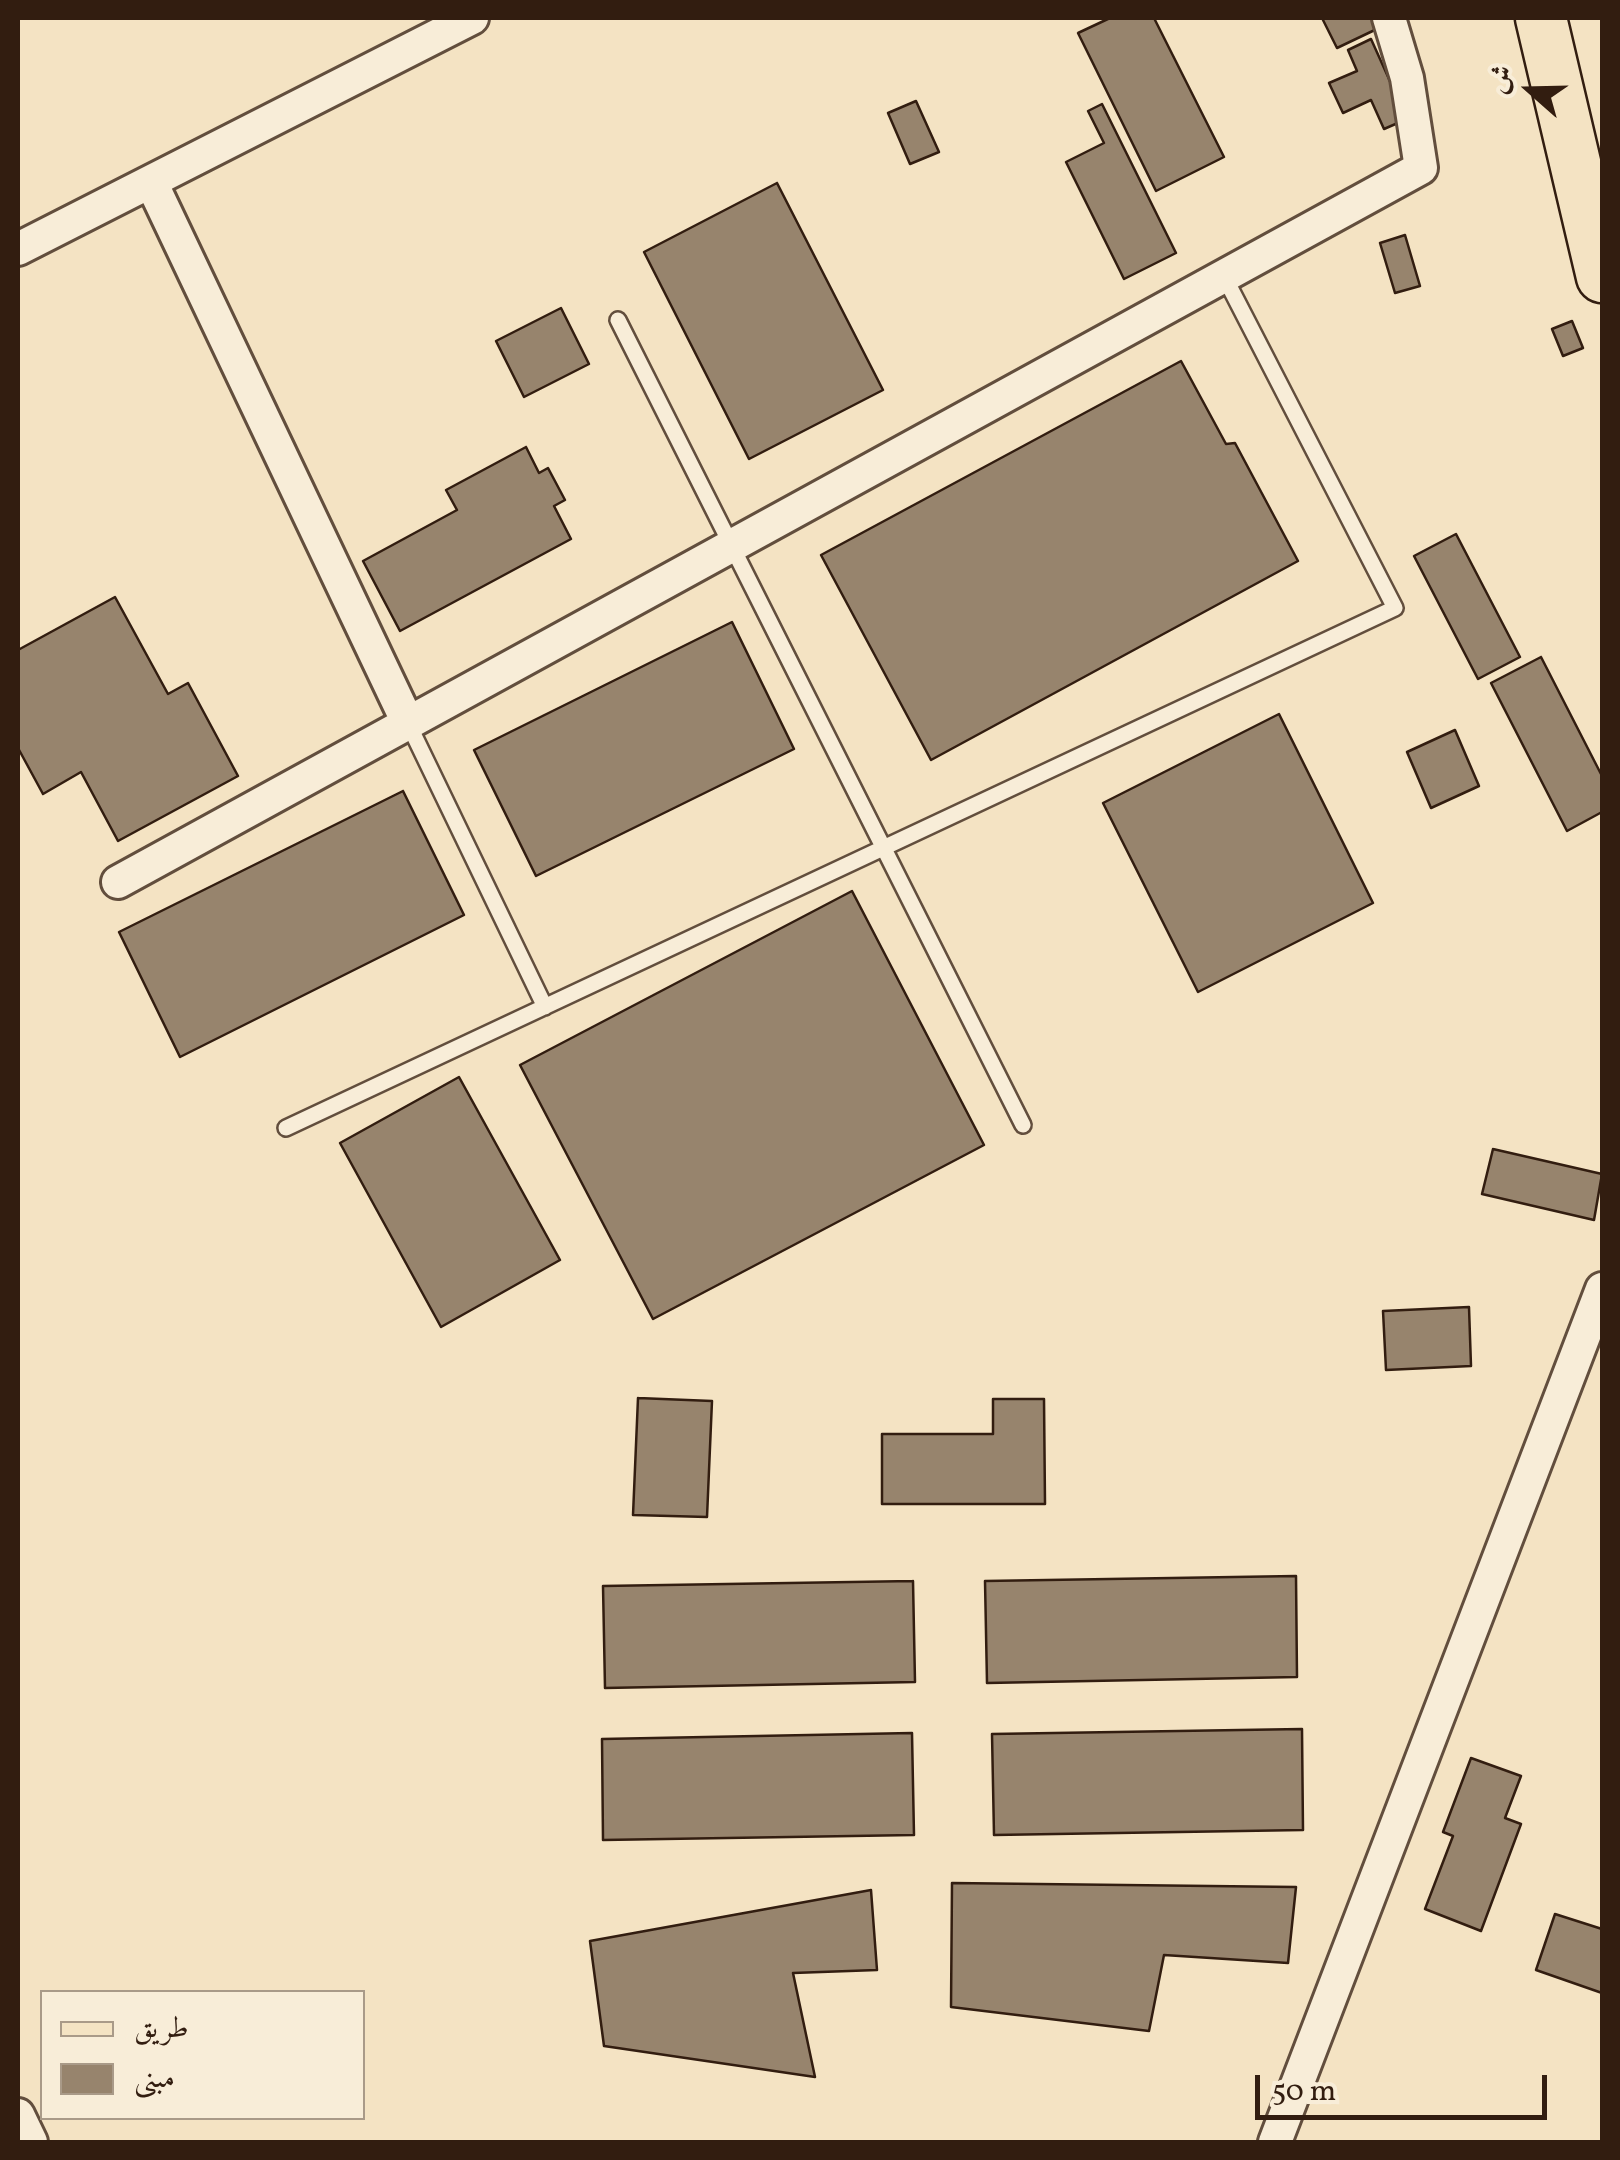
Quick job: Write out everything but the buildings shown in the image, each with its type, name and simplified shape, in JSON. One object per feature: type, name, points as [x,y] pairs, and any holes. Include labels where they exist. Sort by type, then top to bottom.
[{"type":"main road","points":[[1541,18],[1602,277]]},
{"type":"street","points":[[18,250],[472,18]]},
{"type":"street","points":[[118,882],[1421,168],[1406,78],[1389,18]]},
{"type":"street","points":[[152,184],[408,723]]},
{"type":"street","points":[[1276,2142],[1602,1289]]},
{"type":"street","points":[[18,2115],[30,2142]]},
{"type":"lane","points":[[286,1128],[1395,608],[1224,276]]},
{"type":"lane","points":[[618,320],[1023,1125]]},
{"type":"lane","points":[[408,723],[545,1007]]}]
